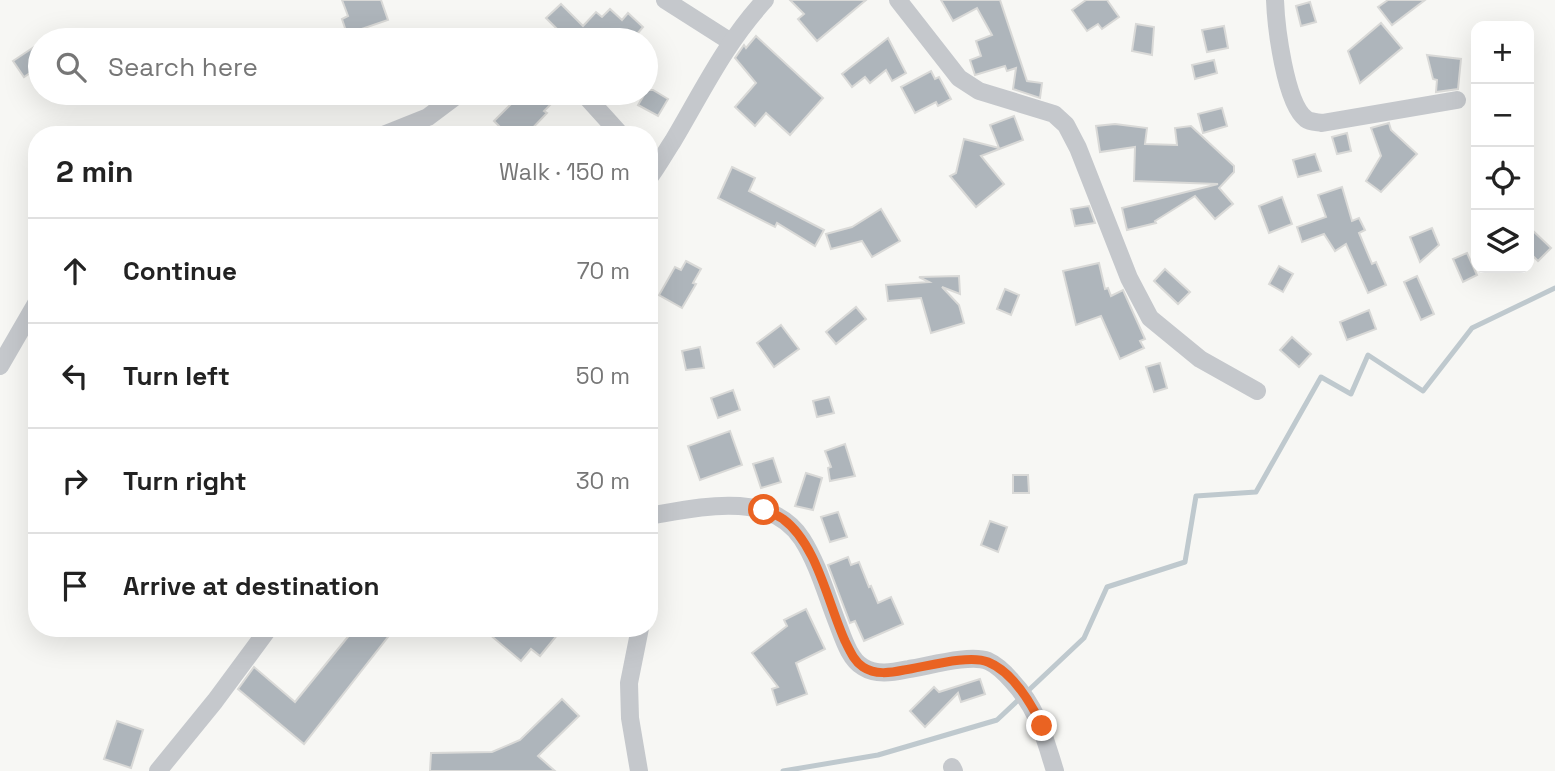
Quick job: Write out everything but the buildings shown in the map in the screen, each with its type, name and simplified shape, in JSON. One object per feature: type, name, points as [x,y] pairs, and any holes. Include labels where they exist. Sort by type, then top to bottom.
[{"type":"street","points":[[665,0],[731,41]]},
{"type":"street","points":[[658,161],[731,41],[765,0]]},
{"type":"street","points":[[1275,0],[1286,80],[1298,110],[1307,120],[1322,123],[1457,100]]},
{"type":"street","points":[[904,2],[959,78],[979,91],[1054,114],[1066,125],[1079,148],[1129,278],[1150,318],[1200,359],[1256,391]]},
{"type":"street","points":[[406,126],[428,117],[444,105]]},
{"type":"street","points":[[594,105],[613,126]]},
{"type":"street","points":[[0,366],[28,318]]},
{"type":"street","points":[[658,514],[695,508],[737,506],[764,510],[783,519],[801,538],[818,571],[849,648],[861,666],[873,672],[890,673],[971,659],[988,661],[1003,671],[1032,705],[1042,726],[1055,771]]},
{"type":"street","points":[[158,771],[262,637]]},
{"type":"street","points":[[638,637],[629,683],[630,718],[639,771]]},
{"type":"waterway","points":[[783,771],[878,755],[997,720],[1084,638],[1107,587],[1185,562],[1196,496],[1256,492],[1321,377],[1351,394],[1368,355],[1423,391],[1472,328],[1555,288]]},
{"type":"route","points":[[764,510],[783,519],[801,538],[818,571],[840,630],[853,657],[861,666],[873,672],[890,673],[971,659],[988,661],[1003,671],[1024,695],[1042,726]]}]
